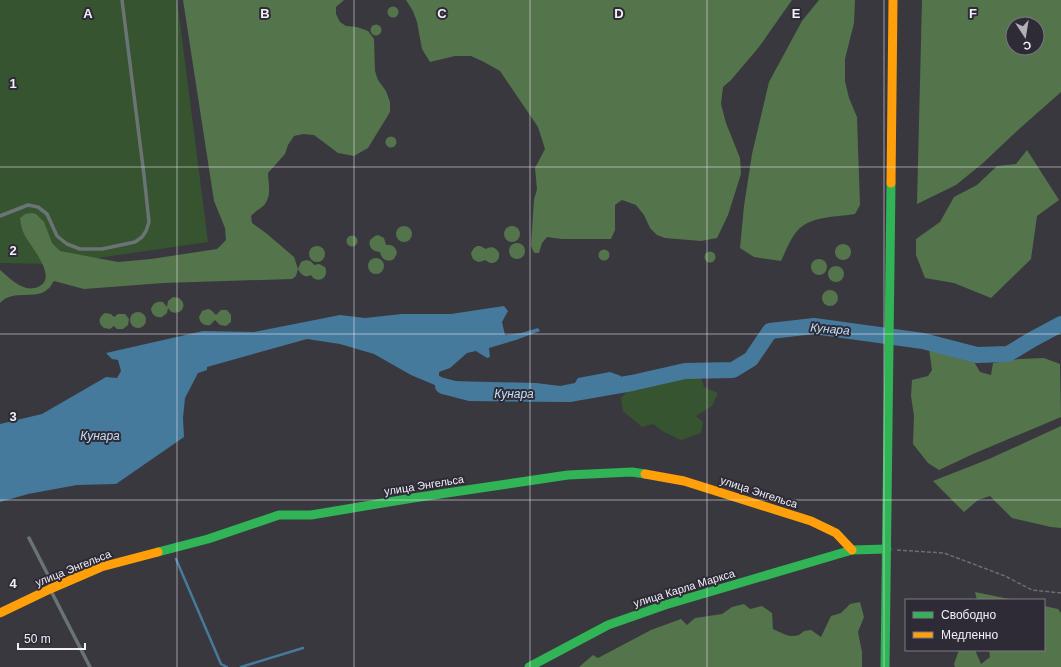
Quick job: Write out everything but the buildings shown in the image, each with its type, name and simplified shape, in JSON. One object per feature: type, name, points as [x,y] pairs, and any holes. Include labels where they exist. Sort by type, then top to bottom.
[{"type":"street","points":[[885,667],[890,356],[893,0]]},
{"type":"street","name":"улица Энгельса","points":[[0,613],[101,567],[208,539],[279,515],[311,515],[568,475],[632,472],[684,481],[811,521],[836,533],[852,550]]},
{"type":"street","name":"улица Карла Маркса","points":[[529,667],[608,625],[665,605],[852,550],[887,549]]},
{"type":"lane","points":[[0,216],[28,205],[38,207],[47,214],[57,236],[67,244],[80,250],[102,249],[135,242],[142,237],[146,231],[149,222],[122,0]]},
{"type":"lane","points":[[29,538],[48,575],[50,589],[90,667]]},
{"type":"path","points":[[887,549],[944,553],[1005,576],[1032,590],[1061,593]]},
{"type":"green space","points":[[0,0],[177,0],[208,242],[56,264],[0,263]]},
{"type":"green space","points":[[183,0],[344,0],[336,7],[336,14],[340,22],[346,26],[357,27],[368,31],[374,39],[375,71],[378,80],[386,91],[390,102],[390,112],[368,148],[354,156],[338,153],[314,135],[303,134],[294,136],[288,145],[285,154],[268,173],[269,193],[267,200],[264,205],[251,216],[252,223],[294,257],[298,269],[296,276],[292,279],[163,283],[84,289],[54,281],[49,288],[43,292],[37,294],[12,296],[0,303],[0,270],[22,287],[27,288],[38,287],[44,283],[46,277],[42,262],[22,230],[20,218],[25,214],[36,214],[44,222],[52,243],[60,251],[118,262],[151,259],[217,249],[226,240],[225,228],[214,201]]},
{"type":"green space","points":[[406,0],[792,0],[759,47],[731,80],[723,87],[721,104],[726,123],[740,158],[741,174],[728,215],[717,238],[701,241],[665,238],[657,235],[650,228],[644,215],[636,205],[622,200],[615,205],[615,230],[611,239],[562,239],[547,237],[542,243],[539,253],[535,253],[531,245],[534,200],[537,189],[535,168],[545,149],[538,127],[500,71],[471,56],[455,56],[430,62],[422,49],[417,22],[413,11]]},
{"type":"green space","points":[[819,0],[855,0],[854,23],[845,59],[845,81],[849,98],[857,117],[860,205],[855,214],[819,219],[800,228],[791,239],[781,261],[754,257],[740,248],[744,206],[752,154],[769,82],[802,21]]},
{"type":"green space","points":[[922,0],[1061,0],[1061,92],[983,163],[956,185],[917,204]]},
{"type":"green space","points":[[391,7],[395,7],[397,8],[397,16],[391,17],[388,14],[388,10]]},
{"type":"green space","points":[[374,25],[378,25],[380,26],[380,34],[374,35],[371,32],[371,28]]},
{"type":"green space","points":[[389,137],[393,137],[395,138],[395,146],[389,147],[386,144],[386,140]]},
{"type":"green space","points":[[1027,150],[1059,200],[1037,216],[1031,259],[991,298],[954,283],[925,278],[916,255],[916,239],[940,222],[954,197],[977,185],[997,166],[1016,164]]},
{"type":"green space","points":[[404,226],[410,228],[412,234],[410,240],[404,242],[398,240],[396,234],[398,228]]},
{"type":"green space","points":[[512,226],[518,228],[520,234],[518,240],[512,242],[506,240],[504,234],[506,228]]},
{"type":"green space","points":[[378,235],[384,238],[386,245],[393,246],[396,249],[397,253],[394,259],[389,261],[385,260],[380,252],[375,251],[370,247],[370,240]]},
{"type":"green space","points":[[350,236],[354,236],[356,237],[356,245],[350,246],[347,243],[347,239]]},
{"type":"green space","points":[[517,243],[523,245],[525,251],[523,257],[517,259],[511,257],[509,251],[511,245]]},
{"type":"green space","points":[[843,244],[849,246],[851,252],[849,258],[843,260],[837,258],[835,252],[837,246]]},
{"type":"green space","points":[[317,246],[323,248],[325,254],[323,260],[317,262],[311,260],[309,254],[311,248]]},
{"type":"green space","points":[[477,246],[486,249],[492,247],[495,248],[499,253],[498,259],[492,263],[485,260],[478,262],[474,260],[471,253]]},
{"type":"green space","points":[[602,250],[606,250],[608,251],[608,259],[602,260],[599,257],[599,253]]},
{"type":"green space","points":[[708,252],[712,252],[714,253],[714,261],[708,262],[705,259],[705,255]]},
{"type":"green space","points":[[376,258],[382,260],[384,266],[382,272],[376,274],[370,272],[368,266],[370,260]]},
{"type":"green space","points":[[819,259],[825,261],[827,267],[825,273],[819,275],[813,273],[811,267],[813,261]]},
{"type":"green space","points":[[309,260],[314,265],[319,264],[325,267],[326,274],[322,279],[316,280],[311,275],[303,275],[298,269],[301,262]]},
{"type":"green space","points":[[836,266],[842,268],[844,274],[842,280],[836,282],[830,280],[828,274],[830,268]]},
{"type":"green space","points":[[830,290],[836,292],[838,298],[836,304],[830,306],[824,304],[822,298],[824,292]]},
{"type":"green space","points":[[173,297],[179,298],[182,301],[183,307],[181,311],[173,312],[168,308],[167,313],[162,317],[158,317],[153,314],[151,309],[154,304],[157,302],[163,302],[167,307],[168,301]]},
{"type":"green space","points":[[208,309],[216,315],[221,310],[227,310],[231,315],[231,322],[226,326],[220,325],[215,320],[210,325],[203,324],[199,317],[202,311]]},
{"type":"green space","points":[[138,312],[144,314],[146,320],[144,326],[138,328],[132,326],[130,320],[132,314]]},
{"type":"green space","points":[[105,313],[111,314],[114,317],[118,314],[125,314],[129,319],[128,325],[123,329],[117,329],[114,326],[110,329],[104,328],[101,325],[100,318]]},
{"type":"green space","points":[[929,349],[960,355],[973,360],[980,372],[991,375],[993,363],[1019,359],[1044,358],[1060,364],[1061,417],[939,470],[928,463],[913,444],[914,416],[911,396],[912,380],[928,376],[932,370]]},
{"type":"green space","points":[[700,375],[704,387],[718,393],[712,406],[696,416],[703,422],[701,433],[681,440],[664,432],[653,424],[642,427],[623,411],[621,398],[628,391]]},
{"type":"green space","points":[[1061,426],[1061,528],[1012,518],[990,496],[978,500],[964,512],[933,481],[989,459]]},
{"type":"green space","points":[[975,592],[1009,599],[977,599]]},
{"type":"green space","points":[[860,602],[864,617],[858,632],[862,652],[862,667],[579,667],[593,655],[598,658],[651,630],[681,619],[687,625],[695,618],[722,614],[732,607],[744,604],[750,609],[762,606],[772,613],[773,629],[781,633],[789,636],[797,636],[804,631],[811,630],[821,637],[831,616],[841,613],[850,604]]},
{"type":"green space","points":[[1045,606],[1058,609],[1061,613],[1061,667],[955,667],[954,664],[959,651],[975,651],[981,664],[990,657],[989,651],[1045,651]]},
{"type":"water","name":"Кунара","points":[[504,306],[508,311],[502,322],[505,335],[521,333],[538,328],[540,331],[489,348],[490,357],[487,358],[476,351],[467,353],[450,368],[439,372],[439,376],[451,381],[536,383],[560,386],[575,383],[578,378],[610,372],[621,376],[621,387],[607,386],[578,393],[560,395],[545,394],[509,396],[488,393],[449,391],[411,375],[374,354],[340,344],[307,339],[207,367],[207,370],[198,373],[185,398],[183,418],[184,437],[116,484],[77,485],[28,494],[0,502],[0,424],[42,414],[106,377],[117,378],[121,371],[118,360],[112,359],[106,353],[203,331],[254,332],[340,315],[365,318],[402,314],[451,314]]},
{"type":"waterway","name":"Кунара","points":[[443,386],[470,393],[569,394],[632,383],[685,371],[733,370],[751,359],[770,331],[814,326],[923,341],[977,355],[1008,354],[1061,324]]},
{"type":"waterway","points":[[176,559],[221,664],[227,667]]},
{"type":"waterway","points":[[241,667],[303,648]]},
{"type":"traffic: fast","points":[[885,667],[891,183]]},
{"type":"traffic: fast","points":[[158,552],[208,539],[279,515],[311,515],[568,475],[632,472],[645,474]]},
{"type":"traffic: fast","points":[[529,667],[608,625],[665,605],[852,550],[887,549]]},
{"type":"traffic: slow","points":[[891,183],[893,0]]},
{"type":"traffic: slow","points":[[645,474],[684,481],[811,521],[836,533],[852,550]]},
{"type":"traffic: slow","points":[[0,613],[101,567],[158,552]]}]
